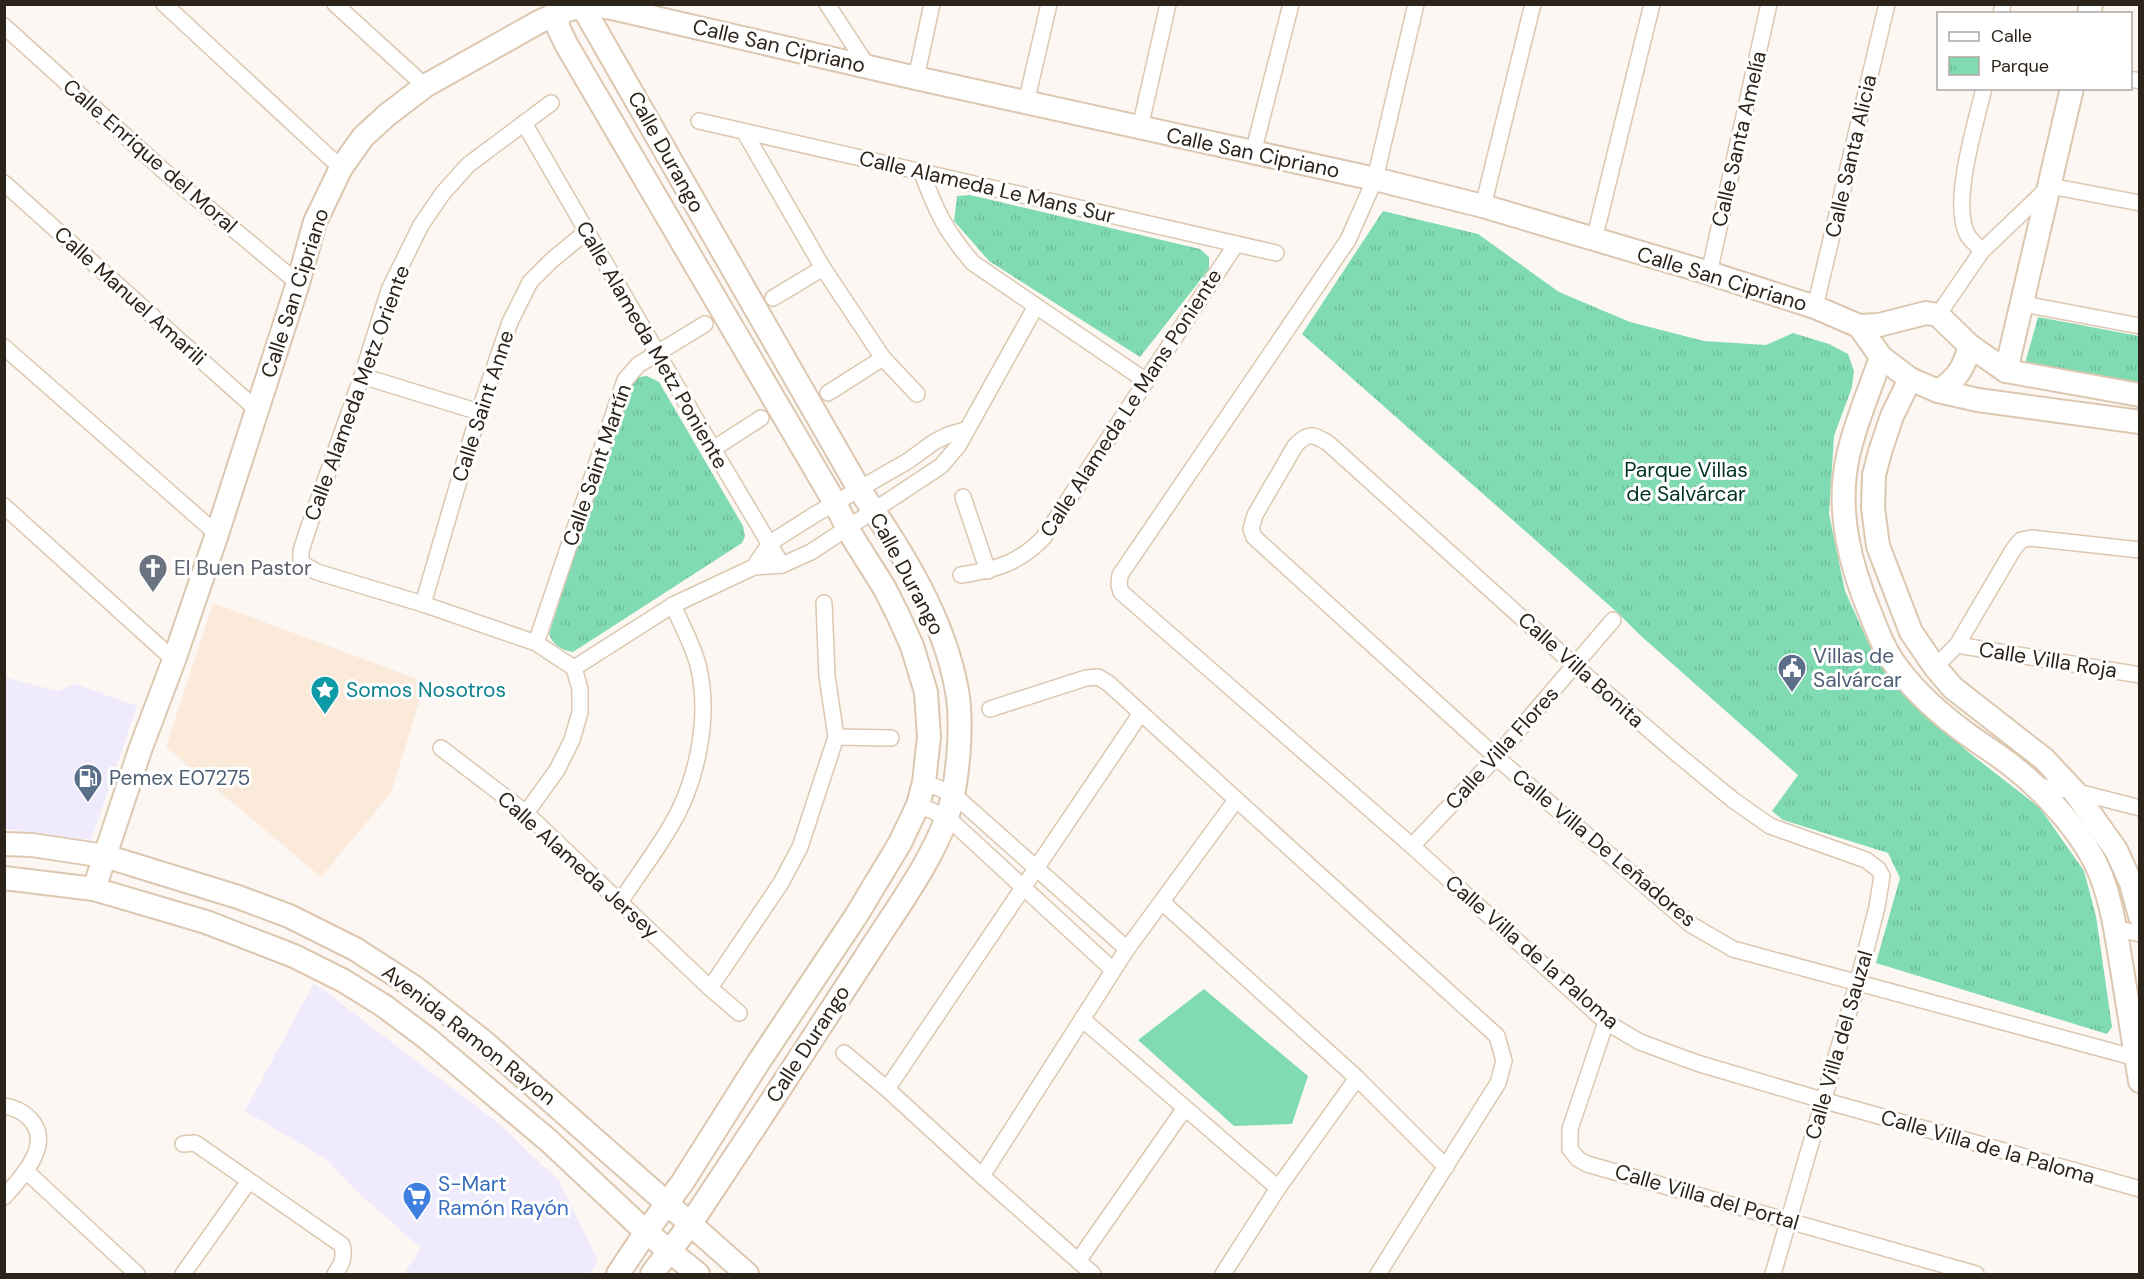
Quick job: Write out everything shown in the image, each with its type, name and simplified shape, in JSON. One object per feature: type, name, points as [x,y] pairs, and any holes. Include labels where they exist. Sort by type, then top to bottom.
[{"type":"street","points":[[164,4],[341,168]]},
{"type":"street","points":[[335,4],[425,86]]},
{"type":"street","points":[[827,4],[868,67]]},
{"type":"street","points":[[916,78],[932,4]]},
{"type":"street","points":[[1026,103],[1049,4]]},
{"type":"street","points":[[1140,128],[1168,4]]},
{"type":"street","points":[[1253,153],[1291,4]]},
{"type":"street","points":[[1375,179],[1416,4]]},
{"type":"street","points":[[1483,206],[1533,4]]},
{"type":"street","points":[[1594,240],[1652,4]]},
{"type":"street","name":"Calle Santa Amelía","points":[[1709,273],[1769,4]]},
{"type":"street","name":"Calle Santa Alicia","points":[[1815,307],[1887,4]]},
{"type":"street","name":"Calle Durango","points":[[581,5],[691,199],[929,607],[947,650],[958,693],[959,742],[952,794],[947,817],[926,860],[691,1223],[652,1275]]},
{"type":"street","name":"Calle San Cipriano","points":[[94,889],[140,750],[174,660],[217,534],[298,283],[315,222],[341,168],[363,137],[425,86],[557,9],[595,5],[1026,103],[1375,179],[1483,206],[1709,273],[1815,307],[1859,326]]},
{"type":"street","name":"Calle Durango","points":[[557,9],[558,27],[566,44],[885,589],[912,646],[926,692],[929,737],[924,782],[918,805],[900,843],[856,916],[668,1203],[618,1275]]},
{"type":"street","name":"Calle Enrique del Moral","points":[[4,26],[165,172],[298,283]]},
{"type":"street","points":[[1982,251],[1967,234],[1962,196],[1965,168],[1984,90]]},
{"type":"street","points":[[2006,371],[2072,90]]},
{"type":"street","name":"Calle Alameda Metz Oriente","points":[[423,604],[317,572],[301,563],[301,551],[363,376],[389,290],[421,225],[443,193],[468,165],[551,104]]},
{"type":"street","name":"Calle Alameda Le Mans Sur","points":[[699,121],[1276,253]]},
{"type":"street","name":"Calle Alameda Metz Poniente","points":[[524,123],[585,232],[782,565]]},
{"type":"street","points":[[745,133],[823,268],[883,358],[917,394]]},
{"type":"street","points":[[922,173],[938,214],[954,242],[973,263],[1146,381]]},
{"type":"street","name":"Calle Villa de la Paloma","points":[[1375,179],[1348,240],[1120,575],[1119,585],[1125,596],[1412,846],[1606,1022],[1640,1042],[1697,1063],[1822,1100],[2139,1189]]},
{"type":"street","name":"Calle Manuel Amarili","points":[[4,183],[257,410]]},
{"type":"street","points":[[1938,315],[1982,251],[2050,186]]},
{"type":"street","points":[[2050,186],[2139,203]]},
{"type":"street","name":"Calle Saint Anne","points":[[423,604],[479,412],[510,322],[530,282],[585,232]]},
{"type":"street","name":"Calle Alameda Le Mans Poniente","points":[[961,576],[988,571],[1018,559],[1032,551],[1044,537],[1236,244]]},
{"type":"street","points":[[772,298],[823,268]]},
{"type":"street","points":[[2023,304],[2139,326]]},
{"type":"street","points":[[574,668],[673,605],[753,567],[782,565],[811,552],[923,480],[952,455],[1036,306]]},
{"type":"street","points":[[1859,326],[1879,325],[1926,313],[1938,315],[1970,345],[2006,371],[2139,395]]},
{"type":"street","name":"Calle Saint Martín","points":[[536,643],[625,380],[638,365],[705,324]]},
{"type":"street","points":[[1859,326],[1881,357],[1910,379],[1938,391],[1978,400],[2139,422]]},
{"type":"street","points":[[1938,391],[1960,374],[1970,345]]},
{"type":"street","points":[[4,347],[217,534]]},
{"type":"street","points":[[1881,357],[1848,456],[1844,480],[1843,504],[1847,545],[1860,588],[1882,643],[1910,684],[1935,709],[1961,730],[2007,761],[2037,786],[2076,833],[2094,860],[2104,885],[2115,928],[2138,1058],[2139,1081]]},
{"type":"street","points":[[828,393],[883,358]]},
{"type":"street","points":[[363,376],[479,412]]},
{"type":"street","points":[[1910,379],[1892,416],[1880,452],[1874,475],[1873,508],[1878,546],[1911,632],[1935,667],[1953,688],[2044,759],[2074,791],[2116,850],[2131,883],[2139,916]]},
{"type":"street","points":[[713,449],[761,418]]},
{"type":"street","points":[[753,567],[770,543],[908,461],[934,442],[965,430]]},
{"type":"street","name":"Calle Villa Bonita","points":[[1251,529],[1256,515],[1295,446],[1308,435],[1316,436],[1328,443],[1575,666],[1733,801],[1770,826],[1866,860],[1878,869]]},
{"type":"street","points":[[908,461],[923,480]]},
{"type":"street","points":[[963,497],[988,571]]},
{"type":"street","points":[[4,506],[174,660]]},
{"type":"street","name":"Calle Villa De Leñadores","points":[[1251,529],[1259,543],[1496,757],[1690,924],[1733,948],[2138,1058]]},
{"type":"street","points":[[1935,667],[1957,645],[2013,550],[2025,538],[2139,550]]},
{"type":"street","points":[[710,988],[781,883],[800,847],[836,737],[827,676],[825,603]]},
{"type":"street","points":[[423,604],[536,643],[574,668],[580,689],[580,712],[572,740],[557,770],[526,813]]},
{"type":"street","points":[[620,902],[670,827],[689,786],[699,753],[704,711],[698,664],[673,605]]},
{"type":"street","name":"Calle Villa Flores","points":[[1412,846],[1496,757],[1613,620]]},
{"type":"street","name":"Calle Villa Roja","points":[[1957,645],[2139,675]]},
{"type":"street","points":[[990,709],[1086,678],[1098,677],[1108,683],[1497,1036],[1504,1061],[1498,1083],[1378,1275]]},
{"type":"street","points":[[887,1089],[1141,713]]},
{"type":"street","points":[[836,737],[891,738]]},
{"type":"street","name":"Calle Alameda Jersey","points":[[441,748],[526,813],[739,1013]]},
{"type":"street","points":[[924,782],[952,794],[1127,950]]},
{"type":"street","points":[[2037,786],[2074,791],[2139,808]]},
{"type":"street","points":[[982,1176],[1113,970],[1236,800]]},
{"type":"street","points":[[918,805],[947,817],[1113,970]]},
{"type":"street","name":"Avenida Ramon Rayon","points":[[4,844],[32,845],[105,856],[289,915],[356,949],[414,987],[484,1042],[747,1275]]},
{"type":"street","name":"Calle Villa del Sauzal","points":[[1773,1275],[1858,981],[1882,884],[1882,876],[1878,869]]},
{"type":"street","name":"Avenida Ramon Rayon","points":[[4,878],[94,889],[206,922],[294,956],[344,981],[384,1006],[444,1052],[549,1141],[646,1232],[698,1275]]},
{"type":"street","points":[[1162,902],[1357,1078],[1446,1167]]},
{"type":"street","points":[[2115,928],[2139,934]]},
{"type":"street","points":[[1082,1019],[1278,1188]]},
{"type":"street","name":"Calle Villa del Portal","points":[[1606,1022],[1570,1129],[1570,1149],[1578,1159],[1587,1164],[1976,1275]]},
{"type":"street","points":[[844,1053],[1093,1275]]},
{"type":"street","points":[[1223,1275],[1278,1188],[1357,1078]]},
{"type":"street","points":[[4,1106],[10,1106],[28,1116],[36,1126],[39,1135],[37,1150],[26,1171],[4,1197]]},
{"type":"street","points":[[1078,1261],[1185,1108]]},
{"type":"street","points":[[183,1144],[195,1143],[342,1245],[344,1256],[342,1265],[335,1275]]},
{"type":"street","points":[[26,1171],[137,1275]]},
{"type":"street","points":[[183,1275],[249,1180]]},
{"type":"shaded area","points":[[213,603],[425,682],[391,793],[321,877],[166,747]]},
{"type":"shaded area","points":[[4,677],[58,691],[75,684],[137,706],[91,840],[5,829]]},
{"type":"shaded area","points":[[314,983],[498,1123],[559,1181],[598,1261],[589,1274],[404,1274],[421,1248],[364,1198],[326,1159],[245,1111]]},
{"type":"green space","points":[[970,195],[1200,249],[1209,257],[1209,269],[1140,357],[989,261],[954,221],[957,196]]},
{"type":"green space","name":"Parque Villas de Salvárcar","points":[[1383,211],[1478,234],[1559,292],[1630,322],[1704,341],[1766,345],[1793,333],[1829,344],[1848,354],[1854,371],[1852,387],[1834,436],[1829,514],[1845,591],[1873,653],[1908,699],[1967,751],[2040,808],[2084,871],[2096,916],[2112,1027],[2107,1034],[1876,963],[1900,878],[1888,853],[1783,820],[1772,811],[1798,775],[1302,334]]},
{"type":"green space","points":[[2038,317],[2139,336],[2139,382],[2024,367]]},
{"type":"green space","points":[[647,376],[659,382],[743,526],[745,536],[742,543],[573,652],[569,651],[555,644],[549,634],[631,378]]},
{"type":"green space","points":[[1204,989],[1308,1076],[1292,1124],[1234,1126],[1138,1040]]},
{"type":"place","name":"El Buen Pastor","points":[[153,594]]},
{"type":"place","name":"Villas de Salvárcar","points":[[1792,694]]},
{"type":"place","name":"Somos Nosotros","points":[[325,716]]},
{"type":"place","name":"Pemex E07275","points":[[88,804]]},
{"type":"place","name":"S-Mart Ramón Rayón","points":[[417,1222]]}]
